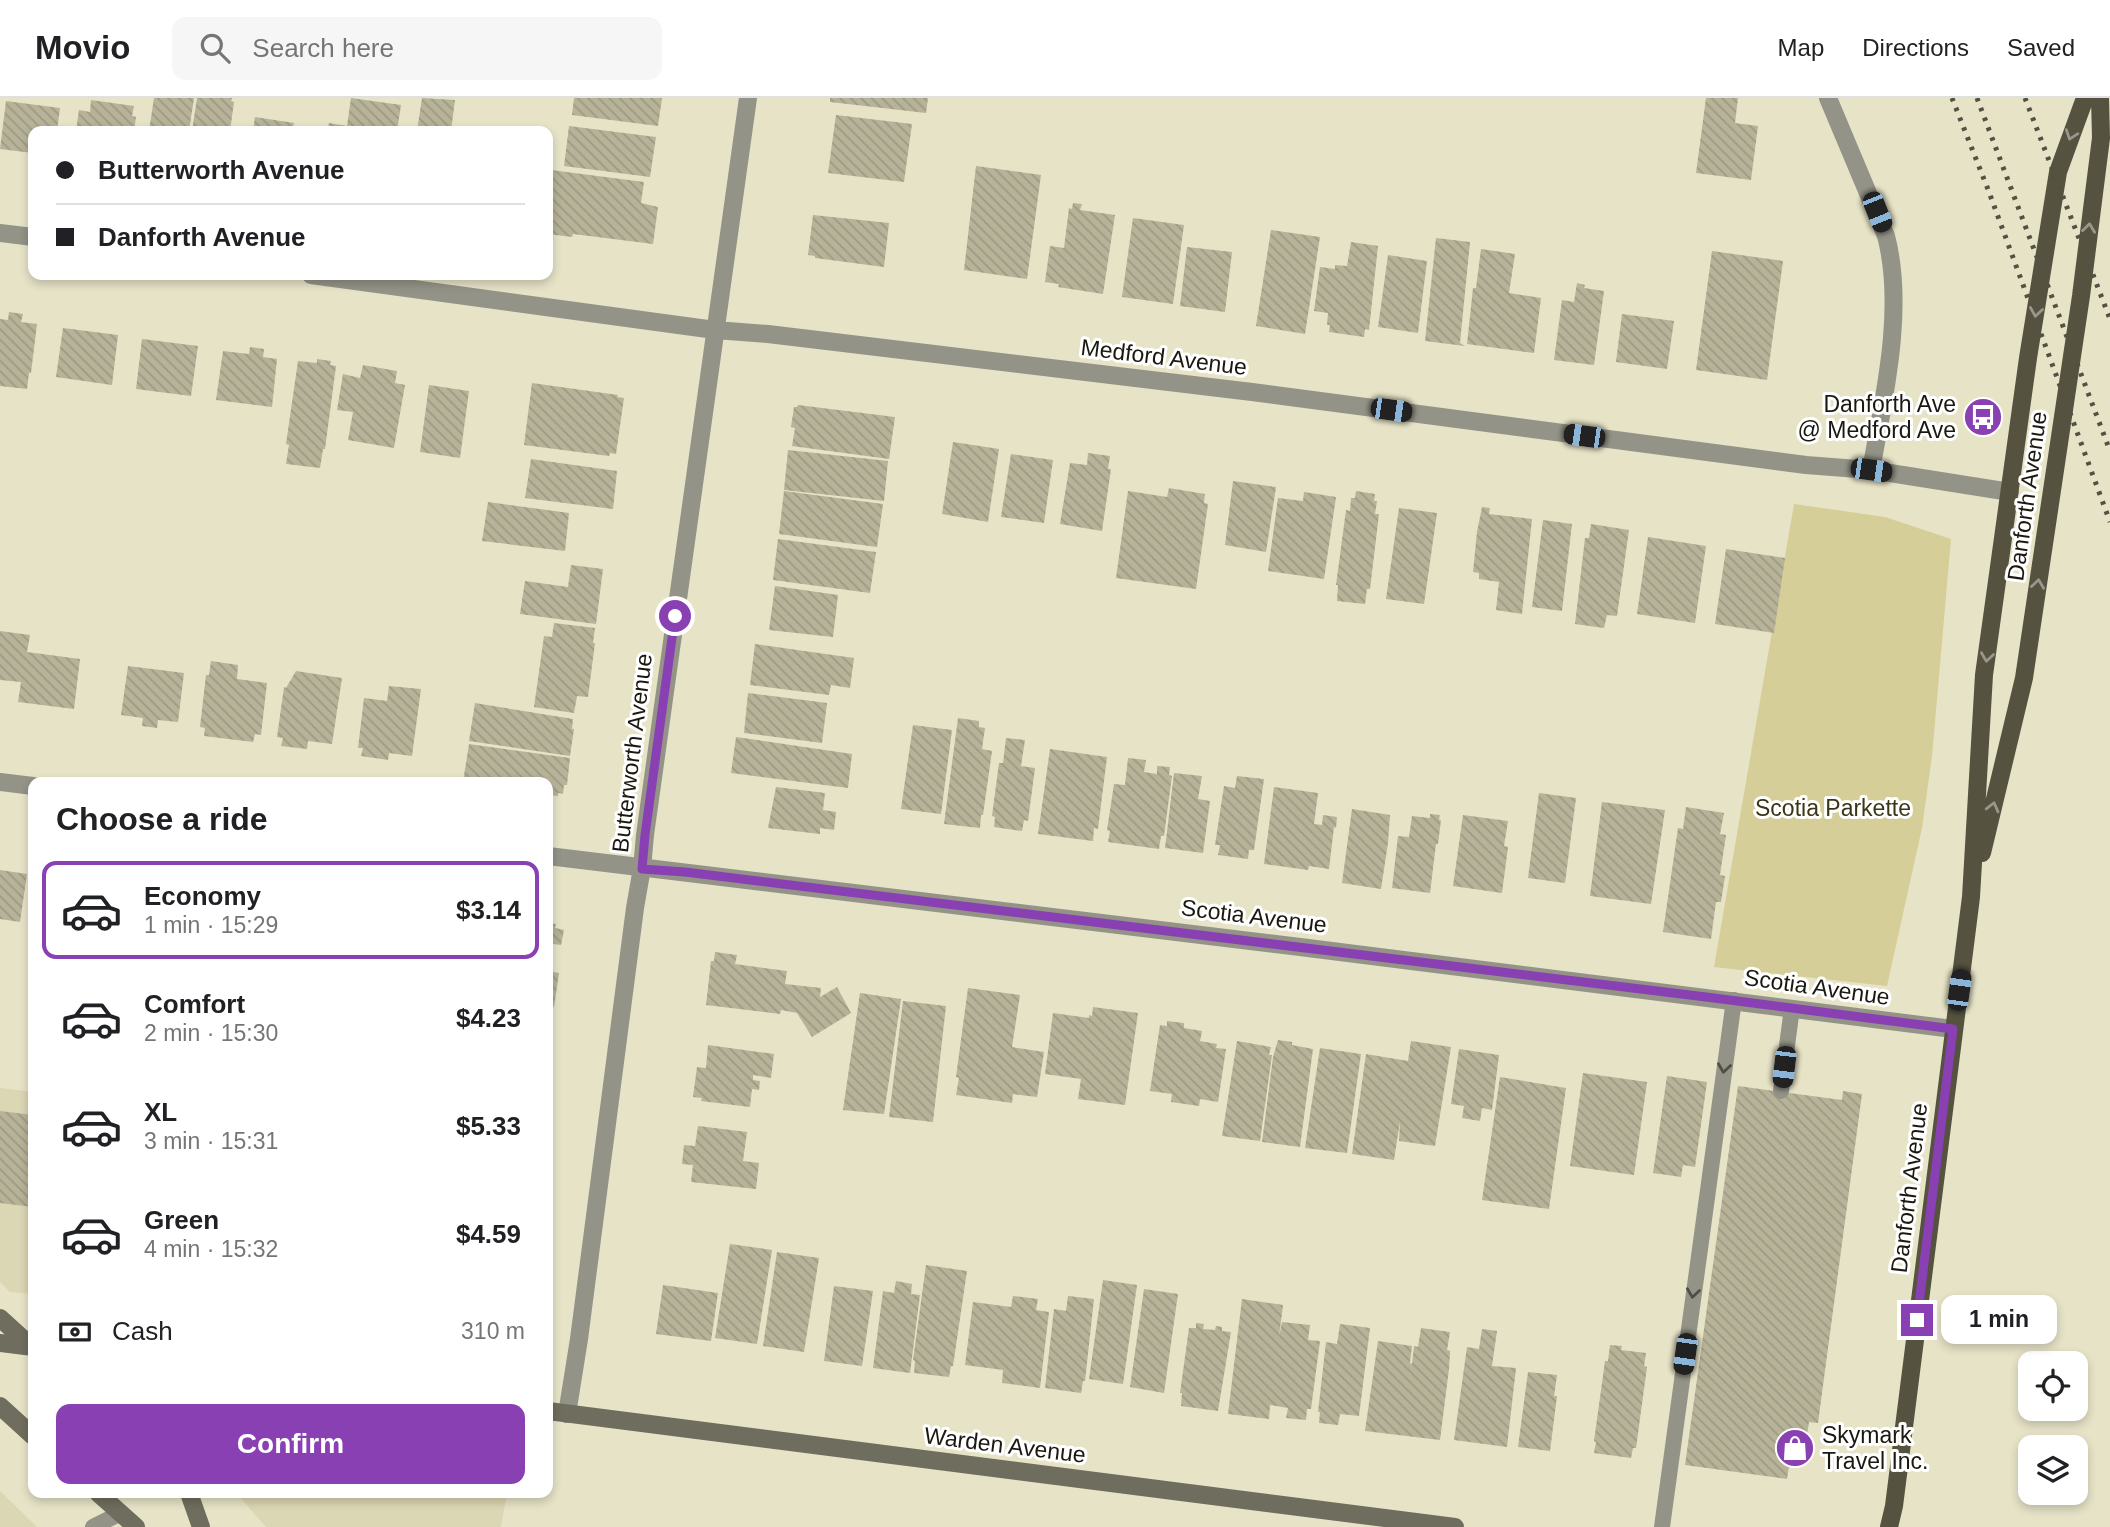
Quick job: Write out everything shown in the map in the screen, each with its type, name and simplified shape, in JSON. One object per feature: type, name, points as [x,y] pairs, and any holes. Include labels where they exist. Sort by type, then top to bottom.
[{"type":"main road","name":"Danforth Avenue","points":[[1889,1527],[1894,1506],[1971,897],[1984,676],[2028,358],[2058,172],[2085,98]]},
{"type":"main road","name":"Danforth Avenue","points":[[1971,897],[2024,678],[2081,296],[2101,138],[2100,98]]},
{"type":"main road","points":[[0,1318],[28,1343]]},
{"type":"main road","points":[[0,1343],[28,1346]]},
{"type":"main road","points":[[0,1406],[28,1431]]},
{"type":"main road","name":"Warden Avenue","points":[[553,1412],[1455,1527]]},
{"type":"main road","points":[[104,1498],[136,1527]]},
{"type":"main road","points":[[190,1498],[201,1527]]},
{"type":"street","name":"Butterworth Avenue","points":[[567,1414],[748,98]]},
{"type":"street","points":[[1828,98],[1886,236],[1892,260],[1895,303],[1871,470]]},
{"type":"street","points":[[0,233],[28,236]]},
{"type":"street","name":"Medford Avenue","points":[[348,280],[715,330],[810,338],[1252,392],[1806,465],[1871,470],[2010,492]]},
{"type":"street","points":[[0,782],[28,785]]},
{"type":"street","name":"Scotia Avenue","points":[[553,857],[1953,1029]]},
{"type":"lane","points":[[1662,1527],[1734,1000]]},
{"type":"lane","points":[[1781,1091],[1792,1008]]},
{"type":"lane","points":[[93,1527],[121,1513]]},
{"type":"shaded area","points":[[0,1088],[28,1091],[28,1294],[10,1292],[0,1282]]},
{"type":"shaded area","points":[[0,1491],[37,1527],[0,1527]]},
{"type":"shaded area","points":[[240,1498],[506,1498],[501,1527],[266,1527]]},
{"type":"green space","name":"Scotia Parkette","points":[[1794,504],[1885,517],[1951,539],[1932,756],[1922,828],[1887,986],[1714,967]]},
{"type":"building","points":[[154,98],[194,98],[190,126],[150,126]]},
{"type":"building","points":[[197,98],[232,98],[231,101],[234,102],[231,126],[193,126]]},
{"type":"building","points":[[351,98],[401,105],[398,126],[347,126]]},
{"type":"building","points":[[422,98],[455,100],[452,126],[418,126]]},
{"type":"building","points":[[574,98],[662,98],[658,126],[572,115]]},
{"type":"building","points":[[830,98],[928,98],[926,113],[830,102]]},
{"type":"building","points":[[1706,98],[1738,98],[1735,123],[1758,126],[1751,180],[1696,173]]},
{"type":"building","points":[[91,100],[134,106],[132,116],[136,117],[135,126],[77,126],[79,110],[90,112]]},
{"type":"building","points":[[6,101],[60,108],[58,126],[28,126],[28,152],[0,149]]},
{"type":"building","points":[[836,115],[912,124],[904,182],[828,173]]},
{"type":"building","points":[[255,117],[294,123],[293,126],[254,126]]},
{"type":"building","points":[[569,126],[656,137],[650,177],[564,166]]},
{"type":"building","points":[[976,166],[1041,175],[1027,279],[964,270]]},
{"type":"building","points":[[553,170],[644,182],[641,203],[658,207],[653,244],[573,234],[572,237],[553,235]]},
{"type":"building","points":[[1073,203],[1082,204],[1080,210],[1115,215],[1103,294],[1058,287],[1059,284],[1045,282],[1050,246],[1064,248],[1069,208],[1072,209]]},
{"type":"building","points":[[813,215],[889,223],[884,267],[808,255]]},
{"type":"building","points":[[1133,218],[1184,225],[1173,304],[1122,297]]},
{"type":"building","points":[[1271,230],[1320,237],[1305,334],[1256,326]]},
{"type":"building","points":[[1436,238],[1470,242],[1460,343],[1465,346],[1425,341]]},
{"type":"building","points":[[1351,242],[1378,246],[1369,330],[1365,329],[1364,337],[1329,332],[1328,313],[1314,311],[1320,267],[1335,269],[1335,265],[1347,266]]},
{"type":"building","points":[[1187,247],[1232,252],[1225,312],[1180,306]]},
{"type":"building","points":[[1481,249],[1515,254],[1509,293],[1541,298],[1534,353],[1467,344],[1473,288],[1476,288]]},
{"type":"building","points":[[1712,251],[1783,261],[1767,380],[1696,370]]},
{"type":"building","points":[[1388,255],[1427,261],[1418,333],[1378,327]]},
{"type":"building","points":[[1577,283],[1585,285],[1584,288],[1604,291],[1594,365],[1554,360],[1562,300],[1574,302]]},
{"type":"building","points":[[9,312],[23,314],[21,322],[37,324],[27,389],[0,386],[0,319],[8,320]]},
{"type":"building","points":[[1622,314],[1674,321],[1667,369],[1616,362]]},
{"type":"building","points":[[63,328],[118,335],[112,385],[56,377]]},
{"type":"building","points":[[142,339],[198,346],[191,396],[136,389]]},
{"type":"building","points":[[250,347],[264,349],[263,357],[277,359],[272,407],[216,400],[223,351],[249,354]]},
{"type":"building","points":[[317,359],[331,361],[330,365],[336,366],[320,468],[286,464],[289,445],[286,444],[298,361],[317,363]]},
{"type":"building","points":[[363,365],[397,371],[395,383],[405,385],[394,448],[348,440],[353,412],[337,410],[343,374],[360,378]]},
{"type":"building","points":[[532,383],[624,398],[616,454],[610,453],[609,456],[524,445]]},
{"type":"building","points":[[429,385],[469,391],[460,458],[420,452]]},
{"type":"building","points":[[798,405],[895,417],[889,459],[792,446],[795,428],[791,427],[794,407]]},
{"type":"building","points":[[953,442],[999,449],[988,522],[942,514]]},
{"type":"building","points":[[788,450],[888,461],[884,501],[784,490]]},
{"type":"building","points":[[1088,453],[1110,456],[1108,469],[1111,469],[1102,531],[1060,524],[1070,463],[1087,465]]},
{"type":"building","points":[[1011,454],[1053,460],[1044,523],[1001,517]]},
{"type":"building","points":[[531,459],[617,471],[613,509],[525,498]]},
{"type":"building","points":[[1233,481],[1276,487],[1266,552],[1225,545]]},
{"type":"building","points":[[1169,488],[1205,494],[1204,503],[1208,504],[1196,589],[1116,578],[1128,491],[1167,497]]},
{"type":"building","points":[[784,491],[883,504],[877,547],[779,534]]},
{"type":"building","points":[[1356,491],[1375,494],[1375,514],[1379,514],[1370,589],[1367,589],[1365,604],[1337,601],[1336,585],[1346,510],[1350,511],[1351,498],[1355,498]]},
{"type":"building","points":[[1304,492],[1336,497],[1324,579],[1268,571],[1278,498],[1303,501]]},
{"type":"building","points":[[488,502],[569,513],[565,551],[482,541]]},
{"type":"building","points":[[1482,507],[1490,508],[1489,514],[1532,519],[1522,614],[1496,610],[1499,582],[1479,579],[1479,573],[1473,572]]},
{"type":"building","points":[[1399,508],[1437,513],[1424,604],[1386,599]]},
{"type":"building","points":[[1543,520],[1572,524],[1562,611],[1532,607]]},
{"type":"building","points":[[1591,524],[1629,530],[1617,616],[1607,615],[1604,628],[1575,624],[1585,538],[1589,538]]},
{"type":"building","points":[[1648,537],[1706,546],[1695,623],[1637,614]]},
{"type":"building","points":[[778,539],[876,552],[870,593],[773,580]]},
{"type":"building","points":[[1726,549],[1785,558],[1774,633],[1715,624]]},
{"type":"building","points":[[571,565],[603,569],[596,624],[520,614],[525,581],[568,587]]},
{"type":"building","points":[[775,586],[838,595],[833,637],[769,630]]},
{"type":"building","points":[[554,623],[595,628],[588,697],[577,696],[574,713],[534,707],[544,636],[552,637]]},
{"type":"building","points":[[0,631],[30,635],[27,652],[80,659],[74,709],[18,702],[21,682],[0,680]]},
{"type":"building","points":[[755,644],[854,658],[850,688],[831,685],[829,695],[750,685]]},
{"type":"building","points":[[211,661],[238,665],[237,679],[267,683],[261,735],[255,734],[253,742],[204,736],[205,728],[200,727],[206,675],[209,675]]},
{"type":"building","points":[[128,666],[184,673],[178,722],[158,720],[157,728],[142,726],[143,718],[121,715]]},
{"type":"building","points":[[296,671],[342,678],[332,744],[308,741],[307,749],[281,746],[283,738],[277,737],[284,687],[286,688]]},
{"type":"building","points":[[389,686],[421,689],[412,756],[389,753],[388,760],[361,756],[363,748],[358,748],[364,698],[387,701]]},
{"type":"building","points":[[748,693],[827,703],[822,743],[744,733]]},
{"type":"building","points":[[475,703],[573,719],[570,756],[469,741]]},
{"type":"building","points":[[958,718],[979,721],[979,727],[985,728],[982,749],[992,751],[980,828],[944,824]]},
{"type":"building","points":[[913,725],[952,730],[941,814],[901,809]]},
{"type":"building","points":[[736,737],[852,754],[848,788],[731,773]]},
{"type":"building","points":[[1006,738],[1025,740],[1021,766],[1035,768],[1028,821],[1024,820],[1022,831],[994,827],[995,817],[992,816],[999,763],[1003,763]]},
{"type":"building","points":[[469,744],[570,758],[567,785],[564,785],[563,794],[558,793],[558,796],[553,796],[553,777],[464,777]]},
{"type":"building","points":[[1050,749],[1107,757],[1098,829],[1094,828],[1093,841],[1038,834]]},
{"type":"building","points":[[1128,758],[1146,760],[1144,772],[1157,774],[1157,766],[1170,767],[1169,775],[1172,776],[1164,836],[1161,836],[1159,849],[1108,842],[1110,831],[1107,830],[1114,784],[1125,785]]},
{"type":"building","points":[[1174,773],[1202,776],[1198,799],[1210,801],[1203,853],[1165,848]]},
{"type":"building","points":[[1237,776],[1264,779],[1254,850],[1249,850],[1248,859],[1218,855],[1220,845],[1215,845],[1224,786],[1235,788]]},
{"type":"building","points":[[776,787],[825,793],[823,810],[836,812],[834,830],[820,828],[820,834],[768,828]]},
{"type":"building","points":[[1274,787],[1318,793],[1314,824],[1322,825],[1323,815],[1337,817],[1329,869],[1309,866],[1308,870],[1264,864]]},
{"type":"building","points":[[1539,793],[1576,798],[1565,883],[1528,878]]},
{"type":"building","points":[[1602,802],[1665,810],[1651,904],[1590,896]]},
{"type":"building","points":[[1686,807],[1724,813],[1720,834],[1726,835],[1720,875],[1725,876],[1721,902],[1716,902],[1711,939],[1663,932],[1678,828],[1683,829]]},
{"type":"building","points":[[1352,809],[1390,815],[1381,889],[1342,883]]},
{"type":"building","points":[[1430,814],[1440,815],[1441,820],[1430,893],[1392,888],[1398,836],[1409,837],[1412,816],[1430,818]]},
{"type":"building","points":[[1463,815],[1508,821],[1504,846],[1508,847],[1502,893],[1453,886]]},
{"type":"building","points":[[0,870],[27,874],[20,922],[0,919]]},
{"type":"building","points":[[553,924],[556,924],[555,928],[564,930],[561,945],[553,944]]},
{"type":"building","points":[[715,952],[737,955],[735,964],[787,971],[785,984],[821,988],[820,997],[837,987],[851,1013],[812,1037],[797,1013],[781,1010],[780,1014],[706,1005],[711,961],[714,961]]},
{"type":"building","points":[[553,972],[559,973],[553,1007]]},
{"type":"building","points":[[968,988],[1020,995],[1012,1047],[1044,1052],[1037,1097],[1013,1094],[1012,1103],[956,1095]]},
{"type":"building","points":[[860,993],[901,999],[884,1114],[843,1110]]},
{"type":"building","points":[[903,1001],[946,1006],[933,1122],[889,1117]]},
{"type":"building","points":[[1093,1007],[1138,1013],[1125,1105],[1078,1099],[1081,1079],[1045,1074],[1053,1013],[1089,1018],[1089,1015],[1092,1016]]},
{"type":"building","points":[[1167,1021],[1184,1023],[1184,1028],[1202,1031],[1200,1041],[1217,1044],[1216,1048],[1226,1049],[1218,1102],[1200,1099],[1199,1106],[1171,1102],[1172,1094],[1150,1091],[1160,1025],[1167,1026]]},
{"type":"building","points":[[1278,1040],[1313,1049],[1300,1147],[1262,1142],[1273,1057]]},
{"type":"building","points":[[1237,1041],[1271,1047],[1260,1141],[1222,1136]]},
{"type":"building","points":[[1411,1041],[1451,1047],[1435,1146],[1399,1141],[1400,1121],[1394,1160],[1352,1154],[1366,1054],[1408,1061]]},
{"type":"building","points":[[708,1045],[774,1054],[771,1078],[753,1075],[753,1080],[760,1081],[759,1090],[752,1089],[750,1107],[701,1101],[702,1098],[693,1097],[697,1067],[706,1068]]},
{"type":"building","points":[[1320,1048],[1361,1054],[1347,1153],[1305,1148]]},
{"type":"building","points":[[1459,1049],[1499,1055],[1492,1110],[1482,1108],[1480,1121],[1462,1118],[1464,1106],[1451,1104]]},
{"type":"building","points":[[1583,1073],[1647,1082],[1634,1175],[1570,1166]]},
{"type":"building","points":[[1667,1076],[1707,1082],[1695,1167],[1683,1165],[1681,1177],[1653,1173]]},
{"type":"building","points":[[1500,1077],[1566,1088],[1549,1209],[1482,1200]]},
{"type":"building","points":[[1738,1086],[1842,1100],[1843,1091],[1862,1094],[1818,1423],[1809,1422],[1803,1461],[1790,1460],[1787,1479],[1685,1465]]},
{"type":"building","points":[[0,1111],[28,1114],[28,1206],[0,1203]]},
{"type":"building","points":[[698,1126],[747,1132],[743,1161],[759,1163],[756,1189],[691,1182],[693,1165],[682,1164],[684,1145],[695,1146]]},
{"type":"building","points":[[730,1244],[772,1250],[757,1344],[715,1338]]},
{"type":"building","points":[[777,1252],[819,1258],[804,1352],[763,1346]]},
{"type":"building","points":[[926,1265],[967,1271],[953,1366],[949,1377],[914,1373],[913,1360]]},
{"type":"building","points":[[1103,1280],[1137,1285],[1123,1384],[1089,1379]]},
{"type":"building","points":[[896,1281],[912,1284],[911,1294],[920,1295],[910,1373],[873,1368],[883,1291],[894,1293]]},
{"type":"building","points":[[663,1285],[718,1293],[711,1341],[656,1334]]},
{"type":"building","points":[[834,1286],[873,1291],[862,1366],[824,1361]]},
{"type":"building","points":[[1144,1289],[1178,1294],[1164,1393],[1130,1387]]},
{"type":"building","points":[[1013,1296],[1038,1299],[1036,1310],[1049,1312],[1040,1388],[1002,1383],[1003,1370],[965,1365],[973,1302],[1011,1307]]},
{"type":"building","points":[[1068,1296],[1094,1299],[1085,1381],[1081,1393],[1045,1388],[1054,1309],[1066,1311]]},
{"type":"building","points":[[1242,1299],[1283,1305],[1279,1337],[1282,1322],[1310,1325],[1308,1340],[1320,1341],[1311,1409],[1307,1409],[1306,1420],[1286,1418],[1288,1408],[1270,1405],[1269,1419],[1228,1414]]},
{"type":"building","points":[[1196,1323],[1204,1324],[1203,1329],[1215,1330],[1216,1326],[1222,1327],[1222,1331],[1231,1332],[1218,1411],[1181,1406],[1180,1393],[1189,1328],[1196,1328]]},
{"type":"building","points":[[1340,1324],[1370,1328],[1359,1416],[1340,1414],[1338,1425],[1319,1423],[1326,1342],[1337,1344]]},
{"type":"building","points":[[1421,1328],[1450,1332],[1447,1350],[1450,1351],[1449,1369],[1440,1440],[1365,1431],[1378,1341],[1412,1346],[1412,1364],[1414,1346],[1418,1347]]},
{"type":"building","points":[[1482,1329],[1497,1331],[1492,1366],[1516,1368],[1507,1447],[1454,1440],[1467,1347],[1479,1349]]},
{"type":"building","points":[[1610,1345],[1622,1346],[1621,1350],[1646,1353],[1644,1366],[1647,1367],[1636,1448],[1633,1448],[1631,1458],[1594,1453],[1605,1361],[1608,1361]]},
{"type":"building","points":[[1528,1372],[1557,1375],[1550,1451],[1518,1447]]},
{"type":"railway","points":[[1952,98],[2110,522]]},
{"type":"railway","points":[[1977,98],[2110,451]]},
{"type":"railway","points":[[2025,98],[2110,319]]},
{"type":"place","name":"Danforth Ave @ Medford Ave","points":[[1983,417]]},
{"type":"place","name":"Skymark Travel Inc.","points":[[1795,1448]]},
{"type":"route","points":[[675,616],[642,869],[1292,946],[1953,1029],[1917,1320]]}]
